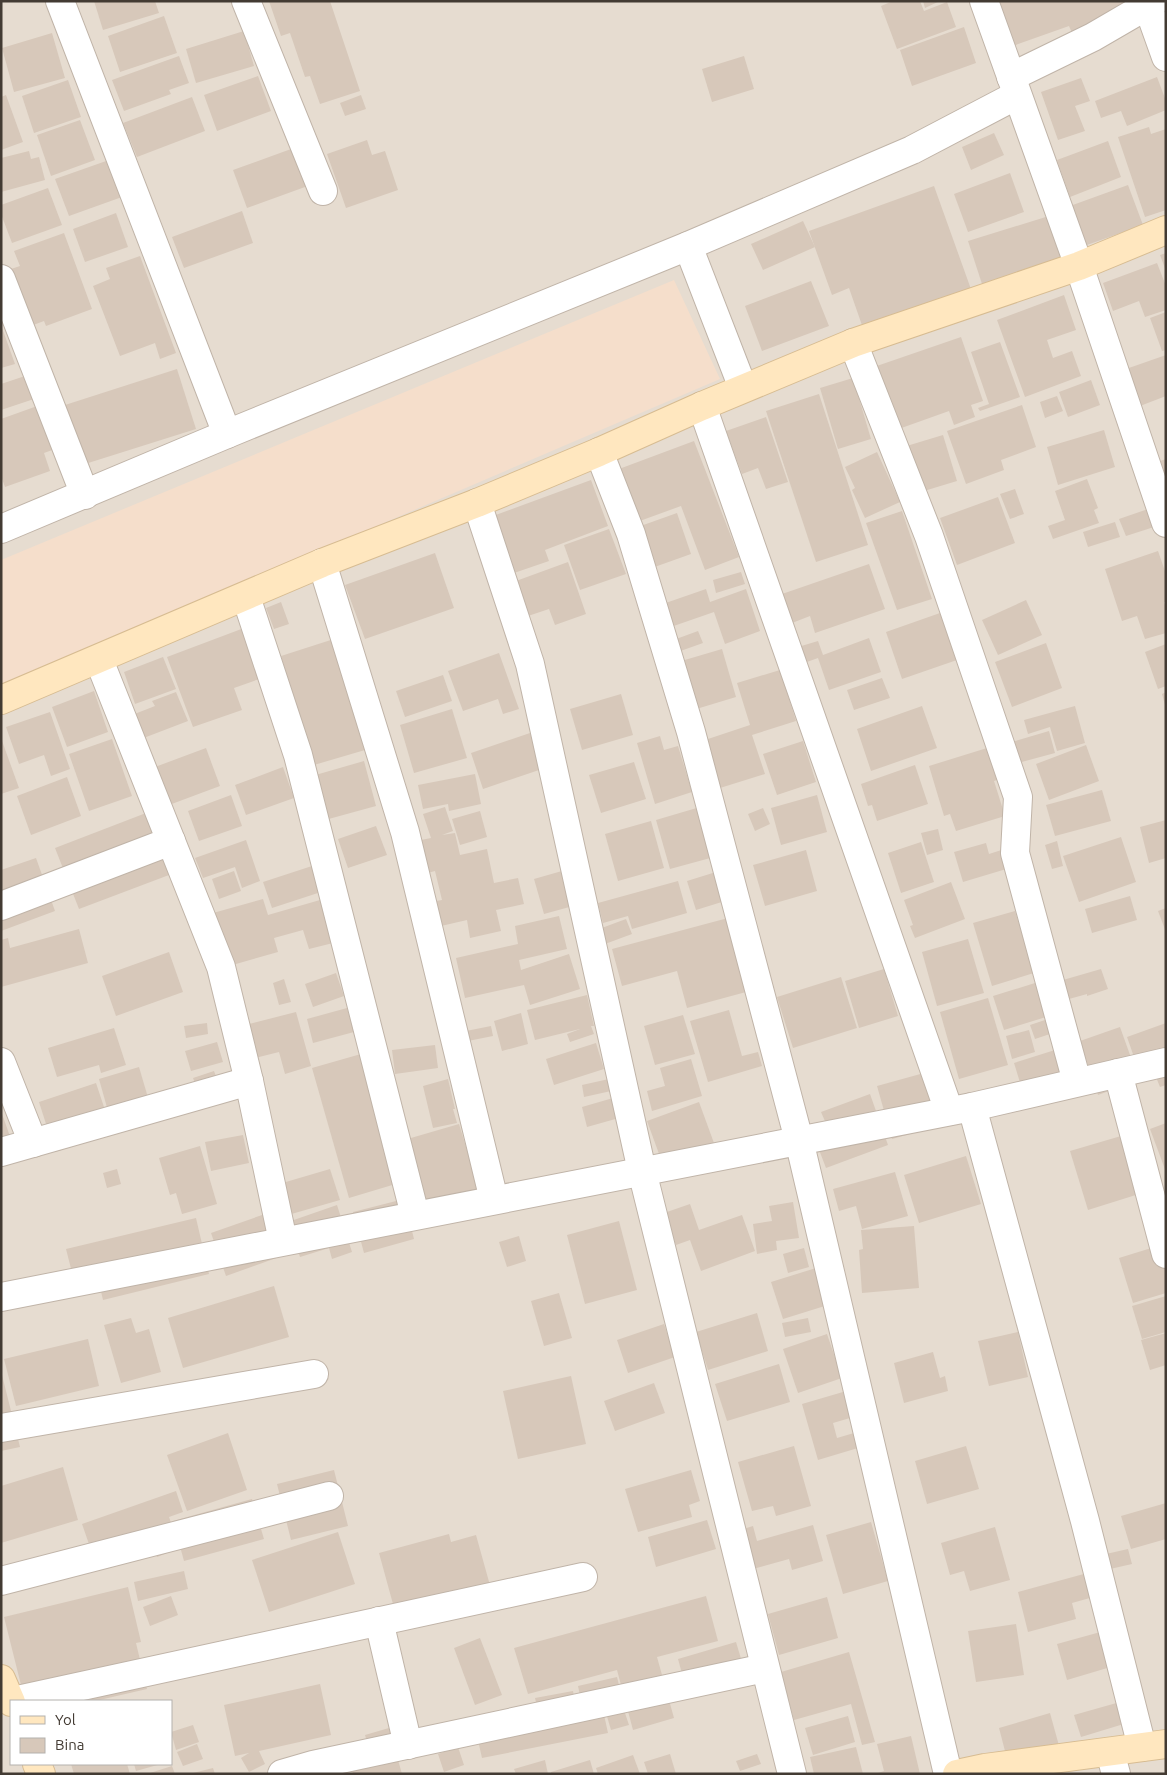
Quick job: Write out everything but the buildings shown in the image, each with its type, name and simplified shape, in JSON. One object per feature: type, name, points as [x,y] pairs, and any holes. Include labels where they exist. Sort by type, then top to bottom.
[{"type":"street","points":[[60,1],[227,434]]},
{"type":"street","points":[[246,1],[323,191]]},
{"type":"street","points":[[984,1],[1079,266],[1166,523]]},
{"type":"street","points":[[1,529],[84,496],[227,434],[688,246],[912,150],[1150,3],[1166,57]]},
{"type":"street","points":[[1,700],[99,660],[322,563],[477,503],[599,452],[743,388],[853,343],[1079,266],[1166,230]]},
{"type":"street","points":[[688,246],[743,388]]},
{"type":"street","points":[[1,278],[84,496]]},
{"type":"street","points":[[853,343],[929,536],[1018,797],[1015,853],[1077,1082]]},
{"type":"street","points":[[702,406],[961,1109],[1154,1746],[1113,1763],[957,1774]]},
{"type":"street","points":[[599,452],[631,534],[691,732],[799,1140],[948,1774]]},
{"type":"street","points":[[477,503],[530,664],[642,1171],[792,1774]]},
{"type":"street","points":[[322,563],[405,832],[494,1200]]},
{"type":"street","points":[[246,597],[298,755],[415,1215]]},
{"type":"street","points":[[99,660],[221,967],[249,1081],[283,1242]]},
{"type":"street","points":[[1,906],[172,840]]},
{"type":"street","points":[[1,1062],[33,1143]]},
{"type":"street","points":[[1,1297],[961,1109],[1166,1062]]},
{"type":"street","points":[[1118,1073],[1166,1254]]},
{"type":"street","points":[[1,1152],[249,1081]]},
{"type":"street","points":[[1,1428],[314,1374]]},
{"type":"street","points":[[1,1581],[329,1496]]},
{"type":"street","points":[[21,1700],[583,1577]]},
{"type":"street","points":[[378,1621],[408,1745]]},
{"type":"street","points":[[282,1774],[313,1765],[765,1668]]},
{"type":"street","points":[[1,1680],[11,1700]]},
{"type":"shaded area","points":[[1,1],[1166,1],[1166,1774],[1,1774]]},
{"type":"shaded area","points":[[674,280],[720,379],[1,687],[1,560]]}]
